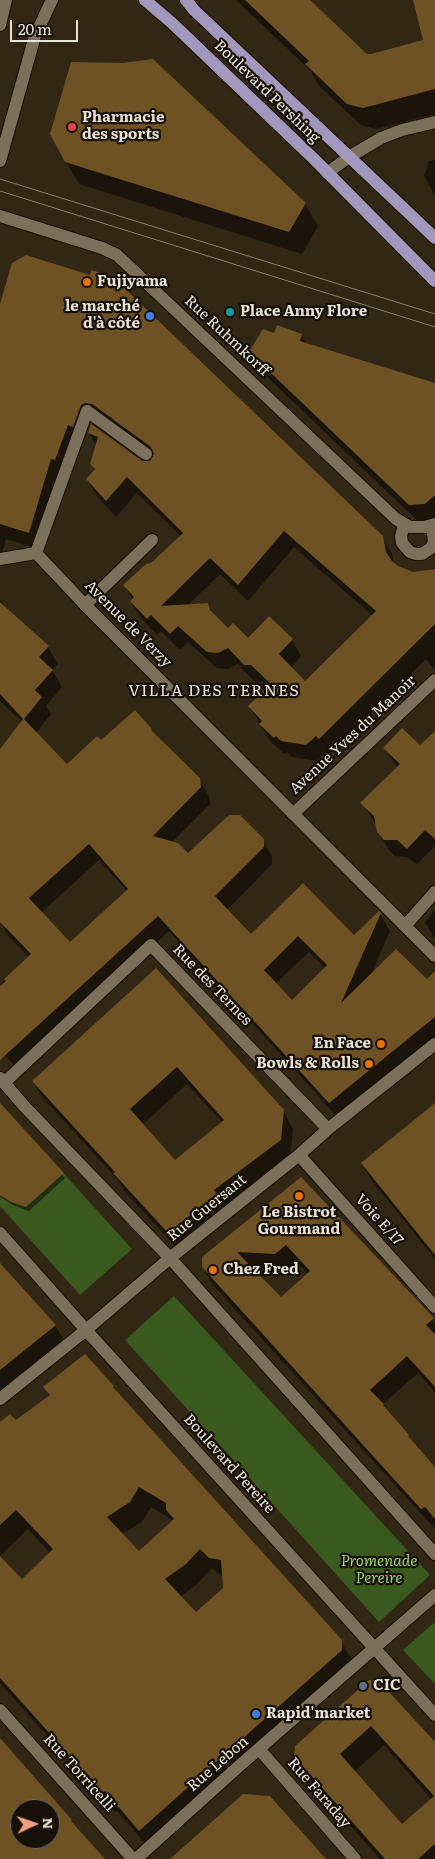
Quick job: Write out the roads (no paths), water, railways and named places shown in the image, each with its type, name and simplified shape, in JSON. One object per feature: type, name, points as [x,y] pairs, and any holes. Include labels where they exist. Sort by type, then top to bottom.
[{"type":"main road","name":"Boulevard Pershing","points":[[145,0],[179,30],[327,173],[435,282]]},
{"type":"main road","name":"Boulevard Pershing","points":[[186,0],[194,10],[435,238]]},
{"type":"street","points":[[0,25],[6,0]]},
{"type":"street","points":[[0,161],[34,36],[52,0]]},
{"type":"street","points":[[327,173],[380,138],[402,130],[435,122]]},
{"type":"street","name":"Rue Ruhmkorff","points":[[0,216],[102,248],[116,255],[404,525]]},
{"type":"street","points":[[0,559],[36,553],[87,411],[146,454]]},
{"type":"street","points":[[404,525],[417,528],[434,525],[432,548],[427,552],[416,554],[410,552],[402,543],[401,536],[404,525]]},
{"type":"street","points":[[85,605],[152,540]]},
{"type":"street","name":"Avenue de Verzy","points":[[36,553],[85,605],[435,956]]},
{"type":"street","name":"Avenue Yves du Manoir","points":[[293,814],[435,680]]},
{"type":"street","points":[[405,926],[435,892]]},
{"type":"street","name":"Rue des Ternes","points":[[2,1081],[151,945],[328,1129]]},
{"type":"street","name":"Rue Guersant","points":[[0,1399],[86,1330],[170,1258],[299,1155],[328,1129],[435,1044]]},
{"type":"street","points":[[2,1081],[170,1258],[435,1554]]},
{"type":"street","name":"Voie E/17","points":[[299,1155],[435,1308]]},
{"type":"street","name":"Boulevard Pereire","points":[[0,1233],[435,1715]]},
{"type":"street","name":"Rue Lebon","points":[[134,1859],[435,1595]]},
{"type":"street","name":"Rue Torricelli","points":[[0,1710],[134,1859]]},
{"type":"street","name":"Rue Faraday","points":[[259,1749],[356,1859]]},
{"type":"tram line","points":[[0,179],[435,314]]},
{"type":"tram line","points":[[0,191],[435,327]]},
{"type":"place","name":"Pharmacie des sports","points":[[72,127]]},
{"type":"place","name":"Fujiyama","points":[[87,282]]},
{"type":"place","name":"Place Anny Flore","points":[[230,312]]},
{"type":"place","name":"le marché d'à côté","points":[[150,316]]},
{"type":"place","name":"En Face","points":[[381,1044]]},
{"type":"place","name":"Bowls & Rolls","points":[[369,1064]]},
{"type":"place","name":"Le Bistrot Gourmand","points":[[299,1196]]},
{"type":"place","name":"Chez Fred","points":[[213,1270]]},
{"type":"place","name":"CIC","points":[[363,1686]]},
{"type":"place","name":"Rapid'market","points":[[256,1714]]},
{"type":"district","name":"VILLA DES TERNES","points":[[214,691]]},
{"type":"park label","name":"Promenade Pereire","points":[[379,1570]]}]
